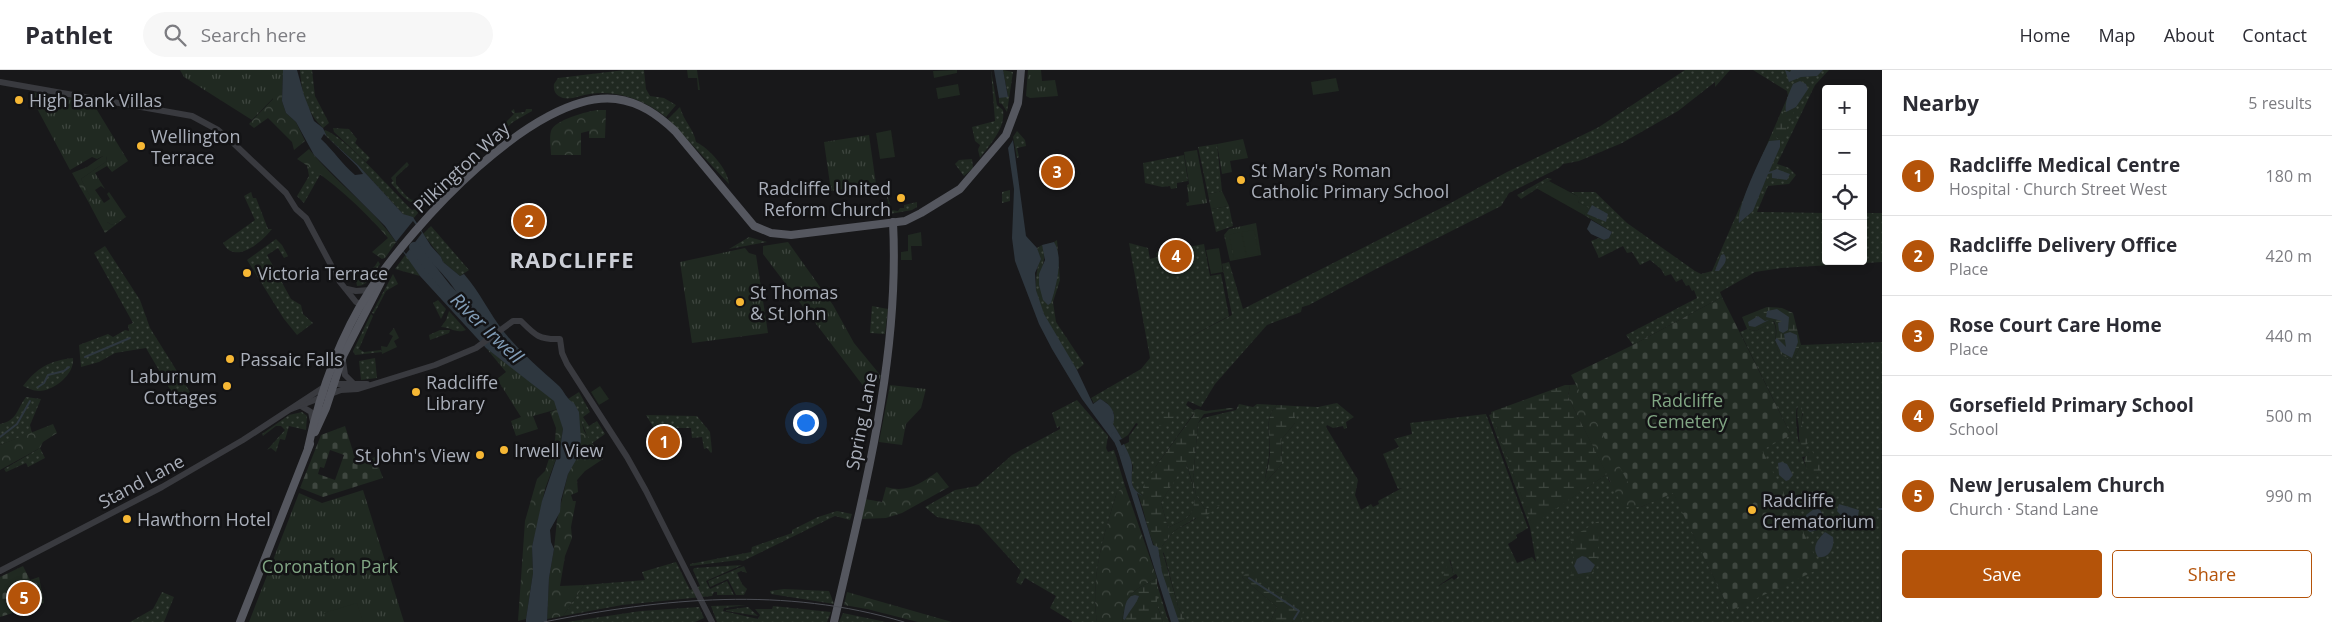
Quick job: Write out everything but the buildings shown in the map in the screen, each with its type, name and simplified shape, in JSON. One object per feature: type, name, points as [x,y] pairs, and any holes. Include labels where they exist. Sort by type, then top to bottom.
[{"type":"main road","points":[[893,222],[905,221],[922,213],[960,188],[1006,135],[1018,103],[1021,70]]},
{"type":"main road","name":"Pilkington Way","points":[[308,448],[332,361],[364,304],[398,252],[424,221],[480,166],[522,130],[556,111],[596,100],[614,98],[641,106],[662,119],[699,159],[754,226],[771,233],[791,234],[893,222]]},
{"type":"main road","name":"Spring Lane","points":[[834,622],[852,546],[885,378],[894,303],[893,222]]},
{"type":"main road","name":"Pilkington Way","points":[[308,448],[370,290],[388,267]]},
{"type":"main road","points":[[240,622],[308,448]]},
{"type":"street","points":[[0,82],[192,116],[218,130],[271,178],[306,218],[340,282],[356,302],[364,304]]},
{"type":"street","points":[[347,289],[356,292],[370,290]]},
{"type":"street","name":"Stand Lane","points":[[290,409],[341,390],[358,389],[367,384],[427,368],[481,345],[513,321],[521,321],[532,333],[541,338],[560,339],[567,364],[627,457],[712,622]]},
{"type":"street","points":[[344,356],[343,372],[353,383]]},
{"type":"street","name":"Stand Lane","points":[[0,571],[162,487],[243,440],[324,387],[334,384],[367,384]]},
{"type":"street","points":[[301,406],[311,412],[313,425]]},
{"type":"green space","points":[[180,70],[283,70],[281,90],[252,120],[184,77]]},
{"type":"green space","points":[[272,70],[283,70],[282,101],[286,113],[296,122],[305,141],[294,150],[292,142],[268,118],[254,128],[249,124],[273,99]]},
{"type":"green space","points":[[300,70],[312,70],[315,96],[329,123],[323,128],[309,109],[302,86]]},
{"type":"green space","points":[[625,70],[644,70],[646,89],[650,96],[664,98],[676,105],[666,117],[640,101],[621,95],[600,93],[563,98],[557,95],[554,89],[554,84],[558,78]]},
{"type":"green space","points":[[687,70],[697,70],[700,90],[698,90],[697,78],[688,78]]},
{"type":"green space","points":[[957,70],[957,73],[934,78],[933,71]]},
{"type":"green space","points":[[991,70],[997,105],[1003,110],[1003,117],[1000,129],[980,158],[978,150],[980,145],[975,141],[972,127],[995,121]]},
{"type":"green space","points":[[1003,70],[1013,72],[1007,112],[1002,104],[999,103],[999,98],[1008,96]]},
{"type":"green space","points":[[1028,70],[1041,70],[1042,81],[1055,80],[1058,96],[1030,98],[1026,96]]},
{"type":"green space","points":[[1685,70],[1730,70],[1715,87],[1715,82],[1678,111],[1622,143],[1579,161],[1563,164],[1559,168],[1509,193],[1501,206],[1302,307],[1301,312],[1267,325],[1215,384],[1201,407],[1188,401],[1186,405],[1194,413],[1156,466],[1144,496],[1134,490],[1131,479],[1133,466],[1123,445],[1129,442],[1129,436],[1138,424],[1136,423],[1128,435],[1122,439],[1113,424],[1114,413],[1107,403],[1100,399],[1094,403],[1091,398],[1141,369],[1150,358],[1129,243],[1148,248],[1150,259],[1157,257],[1156,253],[1204,244],[1210,276],[1221,274],[1229,316],[1169,348],[1232,315],[1222,264],[1229,262],[1243,309],[1447,205],[1507,172],[1599,127]]},
{"type":"green space","points":[[1753,70],[1829,70],[1815,85],[1777,164],[1789,168],[1796,175],[1789,184],[1768,186],[1757,212],[1822,213],[1822,265],[1832,265],[1781,268],[1755,272],[1720,292],[1722,297],[1633,345],[1626,335],[1697,298],[1694,290],[1692,291],[1689,285],[1686,286],[1682,279],[1676,282],[1671,274],[1665,276],[1661,269],[1650,260],[1640,265],[1632,252],[1627,253],[1623,246],[1599,258],[1591,241],[1599,238],[1604,240],[1609,238],[1612,232],[1584,215],[1588,208],[1578,202],[1580,198],[1571,192],[1595,192],[1627,223],[1695,271],[1701,274],[1712,271],[1788,96],[1787,91]]},
{"type":"green space","points":[[1336,78],[1339,91],[1313,95],[1311,82]]},
{"type":"green space","points":[[958,84],[960,95],[938,99],[936,88]]},
{"type":"green space","points":[[32,92],[88,101],[94,105],[128,161],[112,172],[107,166],[95,173],[105,189],[101,186],[95,190],[104,203],[110,199],[107,194],[109,192],[126,217],[112,225],[107,222],[99,222],[89,203],[92,200],[81,179],[107,161],[106,156],[97,159],[92,157],[70,170],[32,99]]},
{"type":"green space","points":[[680,107],[696,142],[706,149],[722,166],[729,184],[668,119]]},
{"type":"green space","points":[[1796,107],[1784,135],[1779,139],[1772,135],[1785,109],[1786,112]]},
{"type":"green space","points":[[514,109],[515,113],[525,112],[526,109],[532,109],[532,111],[513,122],[502,132],[499,132],[498,130],[514,114],[511,111]]},
{"type":"green space","points":[[598,110],[606,110],[605,138],[589,138],[589,131],[581,133],[581,155],[551,155],[550,137],[553,127],[572,117]]},
{"type":"green space","points":[[333,128],[349,129],[357,139],[355,143],[370,158],[366,162],[334,132]]},
{"type":"green space","points":[[325,130],[345,143],[357,154],[412,210],[423,207],[413,219],[403,214],[358,165],[327,137],[323,132]]},
{"type":"green space","points":[[891,130],[895,157],[880,159],[876,133]]},
{"type":"green space","points":[[1017,131],[1025,140],[1026,146],[1017,148],[1019,157],[1017,158],[1013,137]]},
{"type":"green space","points":[[869,135],[876,184],[831,191],[824,142]]},
{"type":"green space","points":[[1243,139],[1248,158],[1230,161],[1232,172],[1222,174],[1217,144]]},
{"type":"green space","points":[[1217,144],[1222,191],[1208,194],[1198,147]]},
{"type":"green space","points":[[309,149],[330,173],[376,217],[396,242],[385,258],[382,259],[372,252],[388,238],[346,195],[323,176],[297,159]]},
{"type":"green space","points":[[1197,150],[1207,203],[1187,206],[1186,203],[1189,202],[1187,185],[1189,184],[1184,152]]},
{"type":"green space","points":[[1184,155],[1188,181],[1177,183],[1177,188],[1171,189],[1170,186],[1162,187],[1145,183],[1143,163]]},
{"type":"green space","points":[[103,156],[106,156],[107,161],[81,179],[93,201],[89,203],[72,173],[87,167]]},
{"type":"green space","points":[[972,159],[973,168],[964,176],[955,164],[959,160]]},
{"type":"green space","points":[[407,162],[409,165],[396,177],[396,184],[412,200],[419,198],[430,187],[433,190],[462,163],[464,168],[429,204],[427,202],[416,204],[407,200],[391,183],[393,181],[391,178]]},
{"type":"green space","points":[[307,165],[321,173],[304,203],[297,196],[309,176]]},
{"type":"green space","points":[[1547,178],[1552,179],[1521,199],[1517,195]]},
{"type":"green space","points":[[1549,181],[1581,198],[1578,202],[1589,208],[1584,215],[1536,188]]},
{"type":"green space","points":[[885,186],[888,190],[887,194],[892,210],[898,211],[900,208],[904,208],[904,205],[917,202],[917,207],[912,210],[890,214]]},
{"type":"green space","points":[[1010,190],[1010,201],[1002,203],[1002,192]]},
{"type":"green space","points":[[1222,191],[1229,206],[1211,209],[1208,194]]},
{"type":"green space","points":[[251,192],[253,198],[256,198],[268,229],[272,229],[248,250],[234,252],[223,243],[255,220],[244,196]]},
{"type":"green space","points":[[1229,206],[1233,226],[1216,232],[1211,209]]},
{"type":"green space","points":[[1867,213],[1882,213],[1882,262],[1867,263]]},
{"type":"green space","points":[[127,216],[105,233],[99,222],[107,222],[112,225]]},
{"type":"green space","points":[[1256,223],[1261,255],[1230,261],[1224,235],[1229,229]]},
{"type":"green space","points":[[431,226],[469,270],[460,276],[443,262],[423,234]]},
{"type":"green space","points":[[1254,230],[1259,254],[1247,256],[1242,232]]},
{"type":"green space","points":[[921,232],[922,246],[911,246],[912,260],[901,260],[901,252],[908,251],[908,235]]},
{"type":"green space","points":[[1241,232],[1246,256],[1234,259],[1229,235]]},
{"type":"green space","points":[[749,237],[767,242],[729,249]]},
{"type":"green space","points":[[276,239],[288,256],[284,258],[278,248],[267,255],[291,299],[301,305],[303,314],[313,323],[297,335],[284,319],[247,260]]},
{"type":"green space","points":[[1057,240],[1060,280],[1053,302],[1056,322],[1084,364],[1077,370],[1047,321],[1036,290],[1039,257],[1037,248],[1042,245],[1045,255],[1043,264],[1055,289],[1058,256],[1054,242]]},
{"type":"green space","points":[[788,242],[833,305],[854,343],[881,376],[875,387],[864,387],[763,254],[763,246]]},
{"type":"green space","points":[[105,246],[140,300],[150,328],[195,400],[181,408],[146,348],[115,353],[99,362],[81,367],[79,345],[108,334],[113,337],[125,330],[129,331],[128,325],[133,323],[94,253]]},
{"type":"green space","points":[[745,248],[749,253],[756,255],[768,333],[692,343],[680,262]]},
{"type":"green space","points":[[1219,248],[1223,272],[1211,274],[1206,250]]},
{"type":"green space","points":[[406,254],[420,276],[395,269]]},
{"type":"green space","points":[[378,261],[380,264],[371,278],[365,284],[357,286],[356,281],[375,266]]},
{"type":"green space","points":[[393,274],[398,284],[386,291],[374,314],[372,313]]},
{"type":"green space","name":"Radcliffe Cemetery","points":[[1722,297],[1791,435],[1762,450],[1821,568],[1730,611],[1673,493],[1641,507],[1571,375],[1633,345]]},
{"type":"green space","points":[[438,300],[446,309],[441,319],[433,303]]},
{"type":"green space","points":[[872,306],[888,309],[885,334],[870,333]]},
{"type":"green space","points":[[1767,307],[1782,308],[1793,313],[1801,345],[1793,360],[1784,356],[1776,348],[1776,327],[1774,321],[1756,331],[1747,329],[1742,317]]},
{"type":"green space","points":[[449,311],[466,330],[456,331],[441,327]]},
{"type":"green space","points":[[371,314],[373,316],[359,349],[364,352],[381,350],[382,352],[355,355],[353,351]]},
{"type":"green space","points":[[1773,321],[1776,332],[1776,347],[1784,356],[1793,360],[1801,345],[1882,342],[1881,622],[1302,622],[1287,595],[1276,592],[1251,570],[1242,577],[1277,607],[1270,622],[1186,622],[1178,606],[1162,546],[1174,531],[1197,518],[1200,520],[1218,507],[1205,509],[1196,495],[1193,479],[1198,423],[1203,418],[1236,410],[1239,404],[1253,407],[1257,404],[1277,405],[1272,411],[1268,429],[1270,448],[1265,483],[1282,464],[1281,440],[1295,423],[1295,406],[1318,407],[1337,403],[1354,417],[1346,422],[1347,428],[1344,429],[1343,426],[1333,428],[1327,425],[1326,427],[1358,480],[1355,495],[1361,510],[1371,504],[1373,507],[1379,504],[1378,501],[1402,488],[1398,489],[1383,454],[1399,447],[1394,439],[1412,434],[1410,423],[1486,414],[1528,528],[1516,535],[1517,538],[1508,544],[1517,563],[1532,557],[1536,562],[1530,527],[1489,415],[1492,414],[1532,524],[1607,474],[1609,481],[1641,507],[1673,492],[1730,611],[1761,450],[1791,435],[1740,332],[1747,329],[1756,331]],"holes":[[[1797,407],[1803,414],[1802,435],[1799,443],[1796,425]],[[1811,451],[1818,474],[1806,467],[1802,457],[1809,456],[1808,453]],[[1450,559],[1454,575],[1456,574],[1458,577],[1454,580],[1452,578],[1437,587],[1441,584]]]},
{"type":"green space","points":[[394,328],[399,338],[394,341],[397,347],[382,354],[381,346],[387,347],[393,336],[389,334]]},
{"type":"green space","points":[[440,330],[450,330],[449,333],[430,340],[429,335]]},
{"type":"green space","points":[[486,348],[554,400],[558,409],[533,416],[538,429],[516,436],[511,421],[521,417],[497,379],[506,372]]},
{"type":"green space","points":[[73,358],[71,370],[57,385],[39,391],[23,386],[45,366],[57,361]]},
{"type":"green space","points":[[375,358],[377,378],[361,380],[359,361]]},
{"type":"green space","points":[[1580,384],[1639,497],[1641,507],[1623,507],[1568,397],[1570,385]]},
{"type":"green space","points":[[890,385],[926,389],[921,408],[906,424],[902,445],[879,442]]},
{"type":"green space","points":[[1565,385],[1570,385],[1568,397],[1607,474],[1532,525],[1491,412]]},
{"type":"green space","points":[[600,386],[609,399],[599,405],[591,392]]},
{"type":"green space","points":[[579,392],[590,412],[583,417],[589,426],[597,421],[605,434],[591,444],[579,415],[568,399]]},
{"type":"green space","points":[[26,397],[41,399],[30,425],[32,433],[0,445],[0,424],[14,417]]},
{"type":"green space","points":[[1800,399],[1802,405],[1802,425],[1807,434],[1813,438],[1803,448],[1799,438],[1797,415]]},
{"type":"green space","points":[[1077,400],[1108,436],[1106,448],[1108,452],[1114,450],[1125,486],[1117,492],[1100,556],[1095,589],[1097,622],[1073,622],[1050,608],[1056,596],[1025,578],[1021,585],[1016,582],[1021,571],[979,525],[937,517],[925,507],[955,490],[977,486],[1012,455],[1060,429],[1060,426],[1057,428],[1052,413]]},
{"type":"green space","points":[[1277,405],[1295,406],[1295,423],[1281,440],[1282,464],[1264,484],[1270,453],[1269,422],[1270,416]]},
{"type":"green space","points":[[1173,408],[1176,411],[1171,424],[1159,426],[1160,417],[1168,409]]},
{"type":"green space","points":[[558,409],[563,429],[560,448],[545,489],[532,547],[533,573],[526,619],[518,621],[525,521],[537,479],[545,471],[555,440],[556,428],[550,412]]},
{"type":"green space","points":[[1197,409],[1206,411],[1234,409],[1204,414],[1198,423],[1193,479],[1196,495],[1205,509],[1220,505],[1200,521],[1196,518],[1174,531],[1162,546],[1166,549],[1163,553],[1178,606],[1186,622],[1179,622],[1163,578],[1160,556],[1149,533],[1137,492],[1144,496],[1143,487],[1194,414],[1192,411]],"holes":[[[1186,463],[1194,490],[1194,504],[1187,518],[1168,528],[1161,502]]]},
{"type":"green space","points":[[302,412],[307,416],[306,430],[289,426],[285,440],[280,439],[276,452],[271,448],[267,450],[285,430],[281,426],[276,426],[263,436],[262,434],[289,415]]},
{"type":"green space","points":[[579,412],[584,431],[603,459],[585,471],[577,480],[578,492],[571,495],[573,501],[576,501],[571,527],[572,538],[565,556],[560,586],[584,585],[563,616],[547,619],[549,578],[557,520],[568,474],[579,450]]},
{"type":"green space","points":[[646,415],[697,416],[710,432],[711,453],[707,448],[704,449],[702,437],[692,438],[691,428],[667,428],[658,435]]},
{"type":"green space","points":[[53,424],[57,433],[43,442],[40,448],[0,470],[0,445]]},
{"type":"green space","points":[[345,426],[357,464],[375,457],[383,478],[323,497],[300,488],[321,435]],"holes":[[[330,450],[344,455],[335,480],[318,474],[320,467],[324,468]]]},
{"type":"green space","points":[[40,448],[45,458],[28,467],[26,463],[6,472],[4,469]]},
{"type":"green space","points":[[1811,449],[1820,465],[1821,471],[1817,474],[1811,474],[1806,467],[1804,459]]},
{"type":"green space","points":[[1186,462],[1194,490],[1194,505],[1187,518],[1168,528],[1161,502]]},
{"type":"green space","points":[[937,472],[949,487],[902,513],[886,518],[861,519],[865,499],[882,502],[886,487],[894,489],[907,488],[919,484]]},
{"type":"green space","points":[[1125,486],[1157,578],[1136,590],[1128,599],[1122,622],[1097,622],[1095,589],[1100,556],[1117,492]]},
{"type":"green space","name":"Coronation Park","points":[[363,490],[404,622],[249,622],[299,493],[322,503]]},
{"type":"green space","points":[[837,511],[852,514],[850,520],[835,516],[743,561],[690,566],[690,564],[751,552],[752,547],[792,533],[792,530],[818,517]]},
{"type":"green space","points":[[1600,520],[1597,564],[1592,573],[1568,583],[1573,559],[1573,547],[1569,536],[1577,534]]},
{"type":"green space","points":[[1449,559],[1454,575],[1441,584]]},
{"type":"green space","points":[[676,562],[690,590],[700,586],[693,570],[694,568],[742,565],[706,581],[710,589],[727,581],[734,595],[717,595],[717,592],[714,592],[712,596],[622,605],[563,616],[584,585],[645,580],[642,572]]},
{"type":"green space","points":[[23,566],[30,580],[39,577],[44,603],[0,617],[0,577]]},
{"type":"green space","points":[[744,566],[747,573],[741,571],[737,573],[742,584],[747,589],[744,595],[736,595],[728,579],[710,587],[708,581]]},
{"type":"green space","points":[[1251,569],[1276,592],[1287,595],[1303,608],[1302,622],[1270,622],[1277,607],[1242,577]]},
{"type":"green space","points":[[1157,578],[1157,605],[1163,622],[1122,622],[1128,599],[1136,590]]},
{"type":"green space","points":[[1157,584],[1169,622],[1163,622],[1157,605]]},
{"type":"green space","points":[[784,589],[829,591],[834,604],[771,594],[770,591]]},
{"type":"green space","points":[[162,592],[174,597],[164,622],[130,622],[153,609]]},
{"type":"green space","points":[[847,592],[952,622],[918,622],[844,605]]},
{"type":"green space","points":[[357,603],[363,622],[326,622],[324,613]]},
{"type":"green space","points":[[746,605],[724,608],[723,611],[758,619],[760,615],[755,609],[772,609],[773,606],[831,612],[827,622],[717,622],[711,606]]},
{"type":"green space","points":[[699,607],[704,618],[695,622],[567,622],[641,611]]},
{"type":"green space","points":[[748,607],[758,616],[726,611],[726,610]]},
{"type":"green space","points":[[843,613],[881,621],[885,622],[839,622]]},
{"type":"water","points":[[283,70],[297,70],[314,121],[323,128],[327,137],[324,134],[321,139],[355,175],[363,174],[328,138],[358,165],[403,214],[413,217],[443,262],[460,276],[464,274],[504,332],[523,353],[559,386],[567,398],[574,403],[579,412],[581,441],[576,460],[568,474],[560,512],[550,530],[554,549],[549,578],[547,622],[526,622],[526,619],[533,573],[532,547],[542,501],[560,448],[563,429],[554,401],[486,348],[420,276],[385,226],[314,155],[296,122],[286,113],[282,101]],"holes":[[[422,256],[445,276],[462,302],[458,303],[439,286],[421,258]]]},
{"type":"water","points":[[994,70],[1003,70],[1008,97],[999,98]]},
{"type":"water","points":[[1785,70],[1790,72],[1791,70],[1823,70],[1817,76],[1801,77],[1789,82]]},
{"type":"water","points":[[1800,81],[1806,84],[1808,89],[1796,107],[1786,112],[1788,94],[1793,84]]},
{"type":"water","points":[[1013,140],[1026,236],[1037,248],[1041,259],[1035,273],[1036,290],[1044,314],[1077,370],[1093,404],[1100,399],[1112,409],[1114,416],[1113,424],[1122,439],[1114,442],[1082,399],[1052,349],[1039,324],[1015,261],[1012,238],[1014,189],[1008,148]]},
{"type":"water","points":[[1780,140],[1780,147],[1769,172],[1777,169],[1790,174],[1787,180],[1772,178],[1772,173],[1768,174],[1753,211],[1739,223],[1741,206],[1765,149],[1769,141]]},
{"type":"water","points":[[1592,205],[1608,214],[1606,222],[1587,214]]},
{"type":"water","points":[[1591,220],[1612,232],[1609,238],[1604,240],[1591,234],[1587,229]]},
{"type":"water","points":[[1054,242],[1059,264],[1055,289],[1051,303],[1048,305],[1043,300],[1039,285],[1039,274],[1045,260],[1042,245]]},
{"type":"water","points":[[1724,254],[1726,258],[1725,263],[1719,271],[1715,271],[1721,255]]},
{"type":"water","points":[[1777,309],[1789,317],[1788,330],[1783,333],[1779,331],[1778,323],[1782,321],[1766,317],[1767,311]]},
{"type":"water","points":[[1758,316],[1765,321],[1769,320],[1755,327],[1749,326],[1748,322]]},
{"type":"water","points":[[1790,332],[1797,335],[1798,342],[1792,358],[1781,352],[1775,340],[1777,338],[1786,347],[1784,334]]},
{"type":"water","points":[[1124,444],[1132,462],[1132,484],[1135,490],[1143,496],[1137,493],[1153,545],[1158,547],[1162,572],[1179,622],[1171,622],[1117,448]]},
{"type":"water","points":[[1778,463],[1787,464],[1793,475],[1786,481],[1779,475]]},
{"type":"water","points":[[1839,504],[1859,510],[1858,517],[1852,521],[1846,521],[1837,511]]},
{"type":"water","points":[[1819,508],[1823,515],[1817,530],[1810,532],[1806,529],[1806,515]]},
{"type":"water","points":[[1825,532],[1833,537],[1832,548],[1825,556],[1818,557],[1815,547]]},
{"type":"water","points":[[1582,556],[1595,565],[1591,572],[1578,574],[1574,566],[1577,559]]},
{"type":"water","points":[[1131,596],[1139,596],[1125,620],[1123,619],[1127,601]]},
{"type":"pier","points":[[413,221],[422,233],[406,254],[396,242]]},
{"type":"waterway","name":"River Irwell","points":[[414,247],[447,289],[469,312]]},
{"type":"waterway","points":[[85,357],[130,338]]},
{"type":"waterway","points":[[38,387],[44,383],[48,375],[64,371],[69,367]]},
{"type":"waterway","points":[[0,437],[17,424],[30,401]]},
{"type":"waterway","points":[[1114,435],[1122,453]]},
{"type":"waterway","points":[[1249,578],[1299,611],[1294,619]]},
{"type":"tram line","points":[[544,622],[634,607],[724,600],[814,603],[904,622]]},
{"type":"place","name":"High Bank Villas","points":[[19,100]]},
{"type":"place","name":"Wellington Terrace","points":[[141,146]]},
{"type":"place","name":"Rose Court Care Home","points":[[1057,172]]},
{"type":"place","name":"St Mary's Roman Catholic Primary School","points":[[1241,180]]},
{"type":"place","name":"Radcliffe United Reform Church","points":[[901,198]]},
{"type":"place","name":"Radcliffe Delivery Office","points":[[529,221]]},
{"type":"place","name":"Gorsefield Primary School","points":[[1176,256]]},
{"type":"place","name":"Victoria Terrace","points":[[247,273]]},
{"type":"place","name":"St Thomas & St John","points":[[740,302]]},
{"type":"place","name":"Passaic Falls","points":[[230,359]]},
{"type":"place","name":"Laburnum Cottages","points":[[227,386]]},
{"type":"place","name":"Radcliffe Library","points":[[416,392]]},
{"type":"place","name":"Radcliffe Medical Centre","points":[[664,442]]},
{"type":"place","name":"Irwell View","points":[[504,450]]},
{"type":"place","name":"St John's View","points":[[480,455]]},
{"type":"place","name":"Radcliffe Crematorium","points":[[1752,510]]},
{"type":"place","name":"Hawthorn Hotel","points":[[127,519]]},
{"type":"place","name":"New Jerusalem Church","points":[[24,598]]},
{"type":"district","name":"RADCLIFFE","points":[[572,259]]}]
